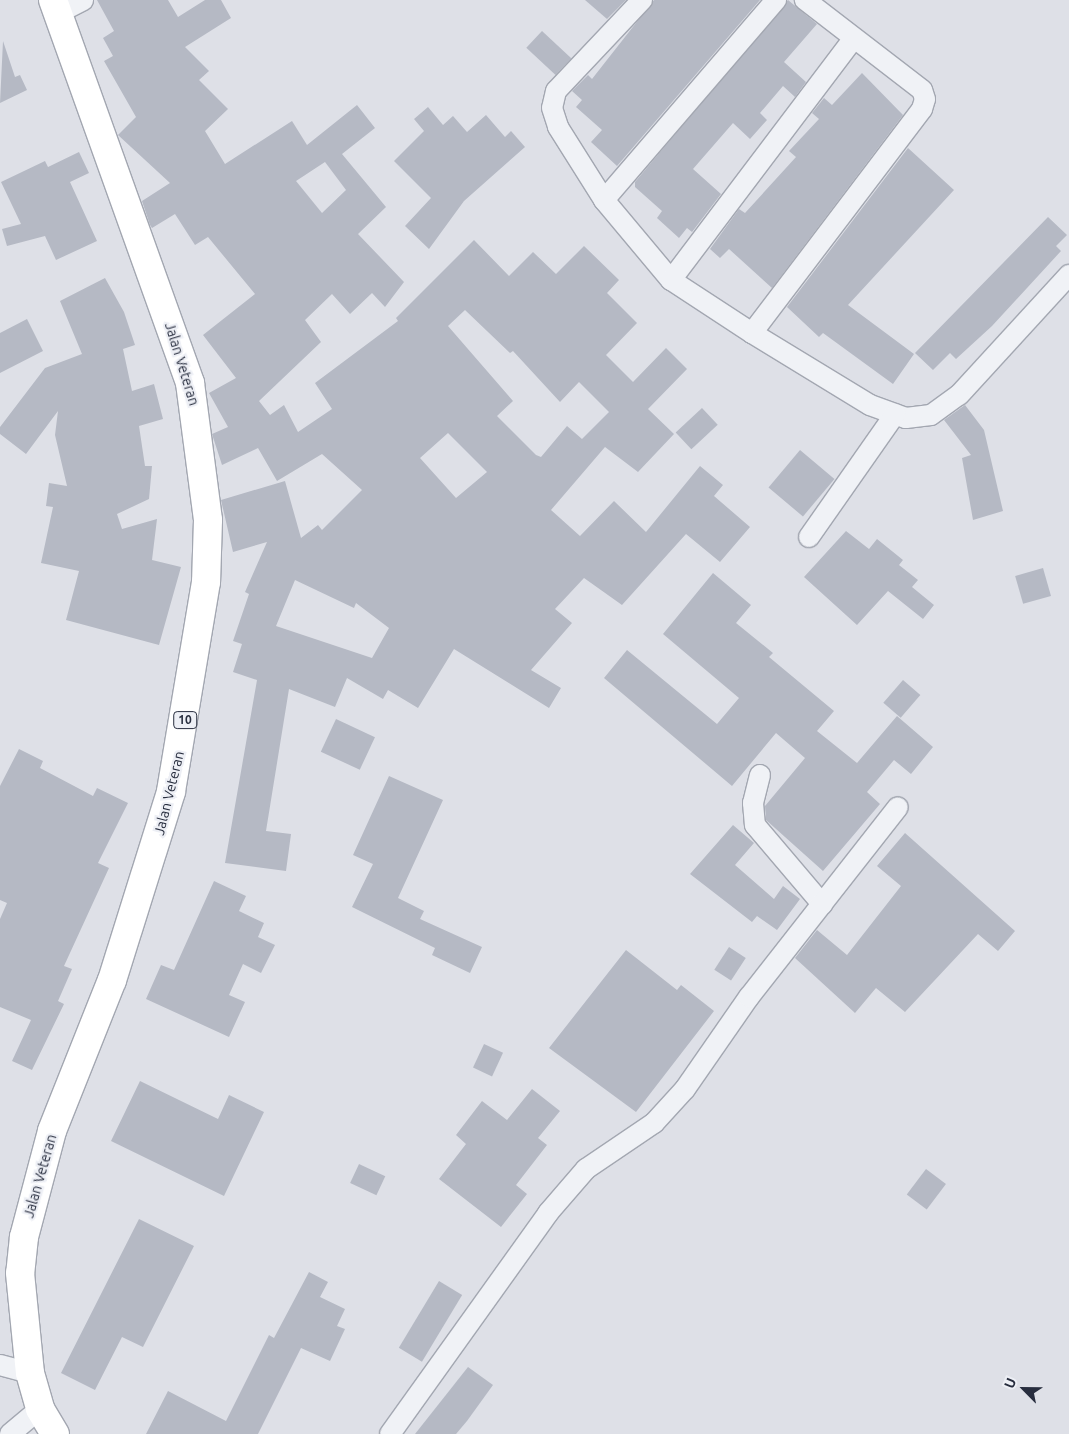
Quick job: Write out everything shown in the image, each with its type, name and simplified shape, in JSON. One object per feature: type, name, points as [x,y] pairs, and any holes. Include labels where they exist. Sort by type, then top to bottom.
[{"type":"highway","name":"Jalan Veteran","points":[[55,1434],[40,1409],[30,1373],[20,1273],[30,1205],[52,1131],[112,980],[171,792],[206,582],[208,520],[190,383],[56,7]]},
{"type":"street","points":[[56,7],[82,0]]},
{"type":"street","points":[[642,0],[567,76],[556,91],[552,108],[558,127],[604,200],[671,280],[752,333],[870,405],[906,418],[932,415],[959,395],[1069,275]]},
{"type":"street","points":[[604,200],[776,0]]},
{"type":"street","points":[[752,333],[922,109],[922,90],[805,0]]},
{"type":"street","points":[[671,280],[854,38]]},
{"type":"street","points":[[809,537],[894,414]]},
{"type":"street","points":[[760,775],[752,803],[755,825],[822,904]]},
{"type":"street","points":[[390,1434],[548,1214],[586,1169],[654,1123],[671,1105],[822,904],[898,807]]},
{"type":"street","points":[[0,1365],[30,1373]]},
{"type":"street","points":[[10,1434],[40,1409]]},
{"type":"building","points":[[97,0],[168,0],[178,17],[205,0],[221,0],[231,18],[185,47],[209,71],[199,80],[228,109],[205,131],[225,164],[292,121],[307,145],[357,105],[375,128],[342,154],[386,207],[358,234],[404,282],[385,307],[372,293],[350,314],[332,294],[305,320],[321,342],[259,401],[270,415],[284,405],[298,432],[332,409],[315,383],[398,321],[396,318],[474,240],[509,276],[533,252],[556,274],[584,246],[619,280],[607,293],[637,323],[606,355],[633,382],[666,348],[687,369],[648,409],[674,434],[638,472],[605,447],[551,510],[580,536],[614,501],[646,532],[700,466],[723,485],[714,496],[750,527],[720,562],[686,534],[622,605],[584,578],[555,609],[572,623],[531,670],[561,688],[549,708],[454,649],[418,708],[388,690],[383,699],[347,678],[335,707],[289,689],[266,831],[291,834],[286,871],[225,863],[257,680],[233,672],[242,644],[233,641],[249,594],[245,592],[267,542],[233,552],[221,500],[285,481],[301,538],[318,525],[322,530],[362,490],[322,454],[277,481],[258,448],[222,465],[212,434],[228,427],[209,393],[236,378],[203,335],[255,294],[208,237],[195,245],[175,214],[152,228],[150,225],[142,201],[170,183],[118,135],[136,117],[104,61],[113,56],[103,38],[114,31]],"holes":[[[325,162],[346,190],[322,213],[296,181]],[[465,310],[510,353],[513,351],[560,402],[579,382],[609,412],[582,439],[567,426],[541,457],[536,455],[497,416],[513,401],[448,326]],[[448,433],[487,472],[456,498],[420,458]],[[295,580],[354,608],[356,603],[389,628],[372,658],[276,626]]]},
{"type":"building","points":[[585,0],[626,0],[607,19]]},
{"type":"building","points":[[654,0],[760,0],[617,166],[591,142],[602,130],[576,107],[582,100],[572,91],[588,75],[592,79]]},
{"type":"building","points":[[788,0],[817,24],[784,62],[806,82],[795,97],[783,86],[760,113],[767,120],[750,139],[733,123],[693,169],[721,194],[692,232],[687,228],[679,238],[657,218],[662,211],[635,187],[635,182]]},
{"type":"building","points":[[542,31],[571,58],[556,75],[526,48]]},
{"type":"building","points":[[3,41],[15,77],[20,75],[27,90],[0,103]]},
{"type":"building","points":[[862,73],[903,115],[772,288],[729,249],[720,258],[710,249],[739,209],[745,213],[796,157],[789,151],[819,119],[812,113],[824,98],[832,105]]},
{"type":"building","points":[[428,107],[443,125],[453,116],[467,132],[486,115],[505,137],[511,131],[525,147],[464,201],[429,249],[405,226],[431,198],[394,161],[424,131],[414,119]]},
{"type":"building","points":[[908,148],[954,190],[848,305],[914,354],[893,384],[823,333],[819,337],[787,307]]},
{"type":"building","points":[[79,152],[89,173],[70,182],[97,241],[56,260],[45,236],[7,246],[2,229],[21,224],[1,182],[45,161],[48,167]]},
{"type":"building","points":[[1048,217],[1067,235],[1056,246],[1061,251],[992,326],[956,359],[950,353],[933,370],[915,353]]},
{"type":"building","points":[[105,278],[124,312],[135,345],[123,349],[132,391],[154,384],[163,419],[139,426],[145,466],[152,466],[149,499],[117,514],[122,529],[157,519],[152,560],[181,567],[159,645],[66,620],[79,571],[41,563],[53,507],[46,506],[49,483],[67,486],[55,435],[58,411],[26,454],[0,434],[0,427],[45,368],[82,354],[60,301]]},
{"type":"building","points":[[27,319],[43,351],[0,373],[0,333]]},
{"type":"building","points":[[965,405],[984,430],[1003,511],[973,520],[962,458],[971,455],[944,420]]},
{"type":"building","points":[[702,408],[718,425],[691,449],[676,433]]},
{"type":"building","points":[[800,450],[834,479],[803,516],[769,488]]},
{"type":"building","points":[[846,531],[869,549],[877,539],[903,560],[899,565],[918,580],[912,587],[934,605],[923,619],[888,591],[857,625],[804,577]]},
{"type":"building","points":[[1043,568],[1051,596],[1023,604],[1015,576]]},
{"type":"building","points":[[713,573],[751,605],[736,623],[773,653],[769,657],[834,711],[817,731],[857,763],[897,716],[933,747],[911,774],[894,760],[867,792],[880,804],[823,871],[766,820],[765,806],[805,758],[776,733],[732,786],[604,678],[627,650],[717,724],[739,698],[663,634]]},
{"type":"building","points":[[903,680],[920,695],[901,718],[883,703]]},
{"type":"building","points":[[336,719],[375,737],[360,770],[321,752]]},
{"type":"building","points":[[19,749],[43,761],[40,768],[93,796],[97,788],[128,803],[98,863],[109,868],[64,966],[72,969],[58,1001],[64,1004],[32,1070],[12,1061],[31,1020],[0,1007],[0,919],[7,903],[0,900],[0,786]]},
{"type":"building","points":[[389,776],[443,800],[398,898],[424,911],[420,919],[482,947],[470,973],[432,955],[435,948],[352,907],[373,864],[353,855]]},
{"type":"building","points":[[733,825],[754,843],[735,865],[774,899],[783,886],[800,899],[777,930],[757,916],[752,922],[690,874]]},
{"type":"building","points":[[905,833],[1015,931],[998,951],[978,934],[905,1012],[876,988],[855,1013],[795,958],[817,930],[847,955],[901,886],[877,866]]},
{"type":"building","points":[[214,881],[246,896],[239,911],[264,923],[258,937],[275,945],[261,973],[243,964],[229,995],[245,1002],[229,1037],[146,999],[161,965],[174,970]]},
{"type":"building","points":[[729,947],[746,958],[731,981],[714,970]]},
{"type":"building","points":[[626,950],[677,990],[681,985],[714,1011],[636,1112],[549,1048]]},
{"type":"building","points":[[484,1044],[503,1053],[492,1076],[473,1068]]},
{"type":"building","points":[[140,1081],[218,1119],[229,1095],[264,1112],[224,1196],[111,1141]]},
{"type":"building","points":[[532,1089],[560,1111],[538,1138],[547,1145],[516,1185],[527,1194],[501,1227],[439,1179],[466,1144],[456,1135],[482,1101],[507,1120]]},
{"type":"building","points":[[359,1164],[385,1176],[376,1195],[350,1183]]},
{"type":"building","points":[[926,1169],[946,1184],[927,1210],[907,1195]]},
{"type":"building","points":[[139,1219],[194,1246],[143,1347],[122,1337],[95,1390],[61,1373]]},
{"type":"building","points":[[309,1272],[328,1282],[320,1297],[345,1309],[337,1326],[345,1329],[330,1361],[301,1348],[258,1434],[146,1434],[168,1391],[226,1421],[269,1335],[274,1338]]},
{"type":"building","points":[[439,1281],[462,1295],[422,1362],[399,1348]]},
{"type":"building","points":[[468,1367],[493,1385],[467,1421],[456,1434],[415,1434]]}]
